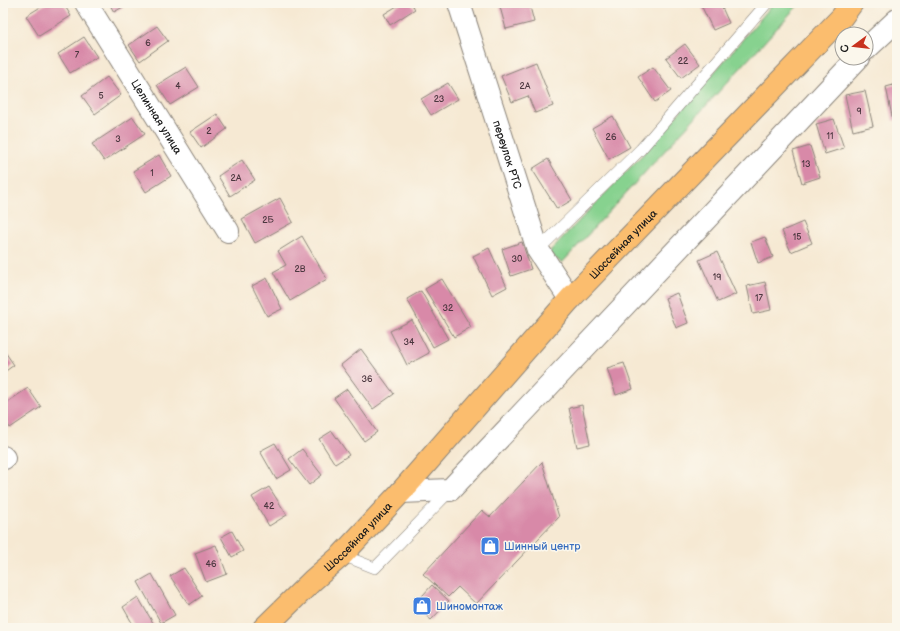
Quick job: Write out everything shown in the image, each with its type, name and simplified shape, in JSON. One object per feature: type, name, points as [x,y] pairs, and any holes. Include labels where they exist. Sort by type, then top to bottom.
[{"type":"main road","name":"Шоссейная улица","points":[[264,628],[313,580],[342,555],[401,492],[570,299],[846,10],[858,3]]},
{"type":"main road","name":"Шоссейная улица","points":[[280,628],[313,580]]},
{"type":"street","name":"Целинная улица","points":[[86,3],[228,231]]},
{"type":"street","name":"переулок РТС","points":[[459,3],[538,250],[570,299]]},
{"type":"street","points":[[874,42],[897,20]]},
{"type":"street","points":[[450,490],[850,66]]},
{"type":"street","name":"Шоссейная улица","points":[[401,492],[450,490]]},
{"type":"lane","points":[[538,250],[641,149],[768,3]]},
{"type":"lane","points":[[342,555],[375,568],[450,490]]},
{"type":"green space","points":[[774,3],[800,3],[562,263],[548,253],[646,151]]},
{"type":"building","points":[[47,3],[63,3],[71,16],[39,36],[26,16]]},
{"type":"building","points":[[109,3],[130,3],[114,12]]},
{"type":"building","points":[[402,3],[411,3],[415,9],[390,25],[384,14]]},
{"type":"building","points":[[515,3],[529,3],[534,22],[506,29],[500,7]]},
{"type":"building","points":[[700,3],[720,3],[729,23],[713,30]]},
{"type":"building","points":[[157,26],[168,41],[140,61],[129,45]]},
{"type":"building","points":[[84,37],[97,57],[70,73],[58,54]]},
{"type":"building","points":[[685,44],[700,64],[681,78],[666,58]]},
{"type":"building","points":[[536,62],[553,106],[535,113],[528,96],[512,102],[501,76]]},
{"type":"building","points":[[186,67],[199,87],[170,105],[157,85]]},
{"type":"building","points":[[653,67],[671,91],[655,102],[638,77]]},
{"type":"building","points":[[107,77],[121,95],[95,114],[82,96]]},
{"type":"building","points":[[448,83],[458,99],[431,115],[421,99]]},
{"type":"building","points":[[897,84],[897,120],[893,121],[886,87]]},
{"type":"building","points":[[865,91],[873,126],[853,131],[845,95]]},
{"type":"building","points":[[217,114],[227,129],[201,148],[190,132]]},
{"type":"building","points":[[613,116],[630,147],[609,159],[592,128]]},
{"type":"building","points":[[133,117],[145,134],[104,161],[92,144]]},
{"type":"building","points":[[834,119],[844,148],[825,154],[816,124]]},
{"type":"building","points":[[810,146],[820,177],[802,183],[793,151]]},
{"type":"building","points":[[159,155],[171,176],[146,192],[133,171]]},
{"type":"building","points":[[548,159],[572,200],[557,209],[532,169]]},
{"type":"building","points":[[242,160],[255,180],[230,196],[218,176]]},
{"type":"building","points":[[280,198],[293,222],[255,243],[242,219]]},
{"type":"building","points":[[803,222],[812,243],[791,252],[782,231]]},
{"type":"building","points":[[302,236],[327,279],[290,301],[273,272],[286,265],[278,251]]},
{"type":"building","points":[[765,237],[773,257],[758,263],[751,242]]},
{"type":"building","points":[[522,242],[531,269],[511,276],[502,249]]},
{"type":"building","points":[[489,248],[507,287],[492,295],[473,256]]},
{"type":"building","points":[[717,252],[736,294],[718,302],[699,260]]},
{"type":"building","points":[[267,278],[282,309],[267,316],[252,286]]},
{"type":"building","points":[[442,279],[471,327],[454,337],[425,289]]},
{"type":"building","points":[[765,282],[771,310],[753,314],[747,286]]},
{"type":"building","points":[[421,291],[448,339],[433,347],[407,299]]},
{"type":"building","points":[[677,293],[688,323],[676,328],[665,298]]},
{"type":"building","points":[[412,320],[429,353],[407,365],[390,331]]},
{"type":"building","points":[[3,349],[14,365],[3,373]]},
{"type":"building","points":[[361,349],[394,394],[373,409],[341,365]]},
{"type":"building","points":[[624,363],[633,389],[616,395],[607,368]]},
{"type":"building","points":[[28,388],[41,407],[10,428],[3,417],[3,405]]},
{"type":"building","points":[[347,389],[377,432],[364,441],[334,398]]},
{"type":"building","points":[[582,405],[590,444],[577,447],[569,408]]},
{"type":"building","points":[[332,431],[349,455],[335,464],[319,439]]},
{"type":"building","points":[[275,443],[291,470],[276,479],[260,451]]},
{"type":"building","points":[[302,449],[322,475],[309,485],[289,459]]},
{"type":"building","name":"Шинный центр","points":[[542,462],[559,517],[476,604],[458,587],[448,597],[423,574],[482,510],[490,517]]},
{"type":"building","points":[[269,487],[287,515],[269,526],[252,497]]},
{"type":"building","points":[[232,531],[243,551],[232,557],[221,537]]},
{"type":"building","points":[[216,545],[227,574],[206,582],[195,553]]},
{"type":"building","points":[[184,568],[202,596],[189,605],[170,576]]},
{"type":"building","points":[[152,574],[175,615],[161,623],[138,582]]},
{"type":"building","points":[[432,585],[449,601],[431,620],[414,605]]},
{"type":"building","points":[[138,597],[156,628],[135,628],[123,607]]},
{"type":"place","name":"Шинный центр","points":[[490,546]]},
{"type":"place","name":"Шиномонтаж","points":[[422,606]]}]
